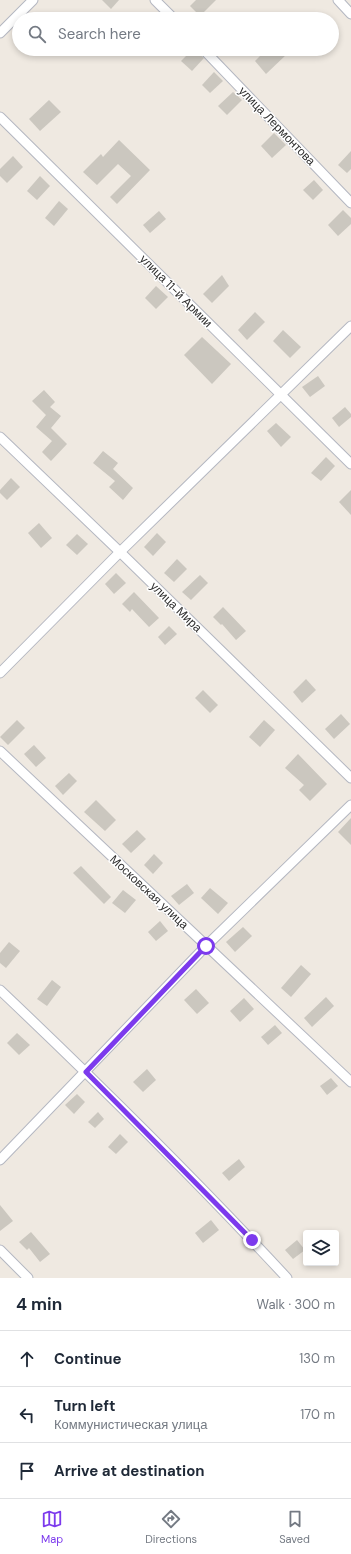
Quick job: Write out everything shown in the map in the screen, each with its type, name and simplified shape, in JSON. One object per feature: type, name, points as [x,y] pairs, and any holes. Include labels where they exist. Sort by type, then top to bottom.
[{"type":"street","points":[[20,12],[32,0]]},
{"type":"street","points":[[155,0],[167,12]]},
{"type":"street","points":[[338,0],[351,14]]},
{"type":"street","points":[[0,33],[12,21]]},
{"type":"street","name":"улица Лермонтова","points":[[209,56],[351,203]]},
{"type":"street","name":"улица 11-й Армии","points":[[0,117],[351,464]]},
{"type":"street","points":[[0,673],[120,552],[351,326]]},
{"type":"street","name":"улица Мира","points":[[0,437],[351,778]]},
{"type":"street","name":"Московская улица","points":[[0,751],[351,1082]]},
{"type":"street","points":[[0,1160],[206,946],[351,805]]},
{"type":"street","points":[[0,990],[86,1072],[252,1240],[287,1278]]},
{"type":"street","points":[[0,1250],[28,1278]]},
{"type":"building","points":[[102,0],[119,0],[111,9]]},
{"type":"building","points":[[196,0],[216,0],[204,12],[196,12],[190,6]]},
{"type":"building","points":[[186,56],[202,56],[204,58],[192,71],[181,61]]},
{"type":"building","points":[[260,56],[285,56],[266,74],[255,61]]},
{"type":"building","points":[[214,72],[223,81],[210,93],[202,85]]},
{"type":"building","points":[[233,92],[242,100],[227,115],[218,106]]},
{"type":"building","points":[[49,100],[61,112],[40,131],[29,119]]},
{"type":"building","points":[[274,133],[286,145],[272,158],[261,146]]},
{"type":"building","points":[[119,140],[150,170],[117,204],[110,197],[131,176],[118,164],[97,185],[83,172],[101,154],[103,157]]},
{"type":"building","points":[[351,151],[351,169],[347,173],[338,165]]},
{"type":"building","points":[[13,156],[23,167],[7,183],[0,176],[0,169]]},
{"type":"building","points":[[40,176],[50,186],[37,200],[27,191]]},
{"type":"building","points":[[314,180],[323,190],[313,200],[303,190]]},
{"type":"building","points":[[59,201],[68,209],[54,226],[45,218]]},
{"type":"building","points":[[343,210],[351,218],[351,224],[338,236],[328,225]]},
{"type":"building","points":[[159,211],[166,219],[150,233],[143,225]]},
{"type":"building","points":[[222,275],[229,286],[212,303],[203,294]]},
{"type":"building","points":[[156,286],[168,297],[156,309],[145,298]]},
{"type":"building","points":[[255,312],[265,322],[247,340],[238,330]]},
{"type":"building","points":[[283,330],[301,347],[290,358],[273,341]]},
{"type":"building","points":[[202,337],[231,364],[212,384],[184,355]]},
{"type":"building","points":[[318,376],[325,386],[310,397],[302,387]]},
{"type":"building","points":[[44,390],[55,402],[50,407],[61,416],[51,428],[67,444],[51,461],[42,452],[52,441],[36,427],[46,415],[32,401]]},
{"type":"building","points":[[345,407],[351,414],[351,417],[339,427],[332,418]]},
{"type":"building","points":[[276,423],[291,437],[281,447],[267,431]]},
{"type":"building","points":[[103,451],[118,463],[113,469],[133,488],[123,500],[109,487],[115,481],[93,463]]},
{"type":"building","points":[[326,457],[335,466],[321,481],[311,473]]},
{"type":"building","points":[[11,478],[20,487],[7,500],[0,493],[0,490]]},
{"type":"building","points":[[351,490],[351,515],[339,502]]},
{"type":"building","points":[[39,523],[52,538],[41,548],[28,533]]},
{"type":"building","points":[[157,533],[166,542],[153,556],[144,547]]},
{"type":"building","points":[[77,534],[88,544],[77,555],[66,545]]},
{"type":"building","points":[[177,559],[187,569],[174,582],[164,573]]},
{"type":"building","points":[[116,573],[126,583],[114,594],[105,584]]},
{"type":"building","points":[[200,575],[208,583],[191,600],[182,592]]},
{"type":"building","points":[[134,592],[159,618],[149,627],[132,609],[130,612],[122,604]]},
{"type":"building","points":[[223,607],[246,631],[236,640],[222,624],[221,625],[213,617]]},
{"type":"building","points":[[169,626],[177,634],[165,645],[158,637]]},
{"type":"building","points":[[306,679],[316,690],[302,703],[293,692]]},
{"type":"building","points":[[203,690],[218,705],[210,713],[195,698]]},
{"type":"building","points":[[341,714],[350,724],[334,739],[325,729]]},
{"type":"building","points":[[17,720],[25,728],[8,745],[0,737]]},
{"type":"building","points":[[264,720],[275,730],[260,747],[249,737]]},
{"type":"building","points":[[34,745],[46,758],[36,767],[24,754]]},
{"type":"building","points":[[298,754],[327,784],[310,801],[299,790],[304,785],[285,768]]},
{"type":"building","points":[[69,773],[77,781],[63,795],[55,786]]},
{"type":"building","points":[[96,800],[116,820],[105,831],[84,812]]},
{"type":"building","points":[[351,818],[351,845],[338,832]]},
{"type":"building","points":[[137,830],[146,839],[131,853],[122,844]]},
{"type":"building","points":[[154,854],[163,863],[153,874],[144,865]]},
{"type":"building","points":[[81,866],[111,897],[104,904],[73,873]]},
{"type":"building","points":[[187,884],[194,893],[179,905],[171,896]]},
{"type":"building","points":[[210,888],[228,903],[218,914],[201,898]]},
{"type":"building","points":[[123,890],[136,900],[125,913],[112,903]]},
{"type":"building","points":[[160,921],[168,931],[156,941],[148,932]]},
{"type":"building","points":[[243,927],[252,936],[235,952],[226,942]]},
{"type":"building","points":[[9,942],[20,951],[6,968],[0,963],[0,953]]},
{"type":"building","points":[[301,965],[311,974],[291,997],[281,988]]},
{"type":"building","points":[[52,980],[61,987],[47,1006],[37,999]]},
{"type":"building","points":[[196,989],[209,1003],[197,1014],[184,1000]]},
{"type":"building","points":[[326,997],[334,1006],[312,1027],[304,1018]]},
{"type":"building","points":[[244,998],[254,1009],[240,1022],[230,1011]]},
{"type":"building","points":[[275,1025],[282,1033],[268,1045],[261,1037]]},
{"type":"building","points":[[17,1033],[30,1045],[19,1055],[7,1043]]},
{"type":"building","points":[[147,1069],[156,1080],[143,1092],[133,1082]]},
{"type":"building","points":[[331,1078],[338,1086],[327,1095],[320,1086]]},
{"type":"building","points":[[77,1094],[85,1102],[74,1114],[65,1105]]},
{"type":"building","points":[[98,1112],[104,1119],[95,1128],[88,1122]]},
{"type":"building","points":[[120,1134],[128,1142],[116,1154],[108,1147]]},
{"type":"building","points":[[239,1159],[245,1167],[229,1181],[222,1173]]},
{"type":"building","points":[[0,1205],[13,1221],[0,1231]]},
{"type":"building","points":[[211,1220],[219,1230],[203,1243],[195,1233]]},
{"type":"building","points":[[31,1232],[50,1254],[40,1262],[29,1248],[27,1250],[19,1242]]},
{"type":"building","points":[[297,1240],[303,1248],[303,1252],[293,1259],[285,1250]]},
{"type":"route","points":[[206,946],[86,1072],[252,1240]]}]
